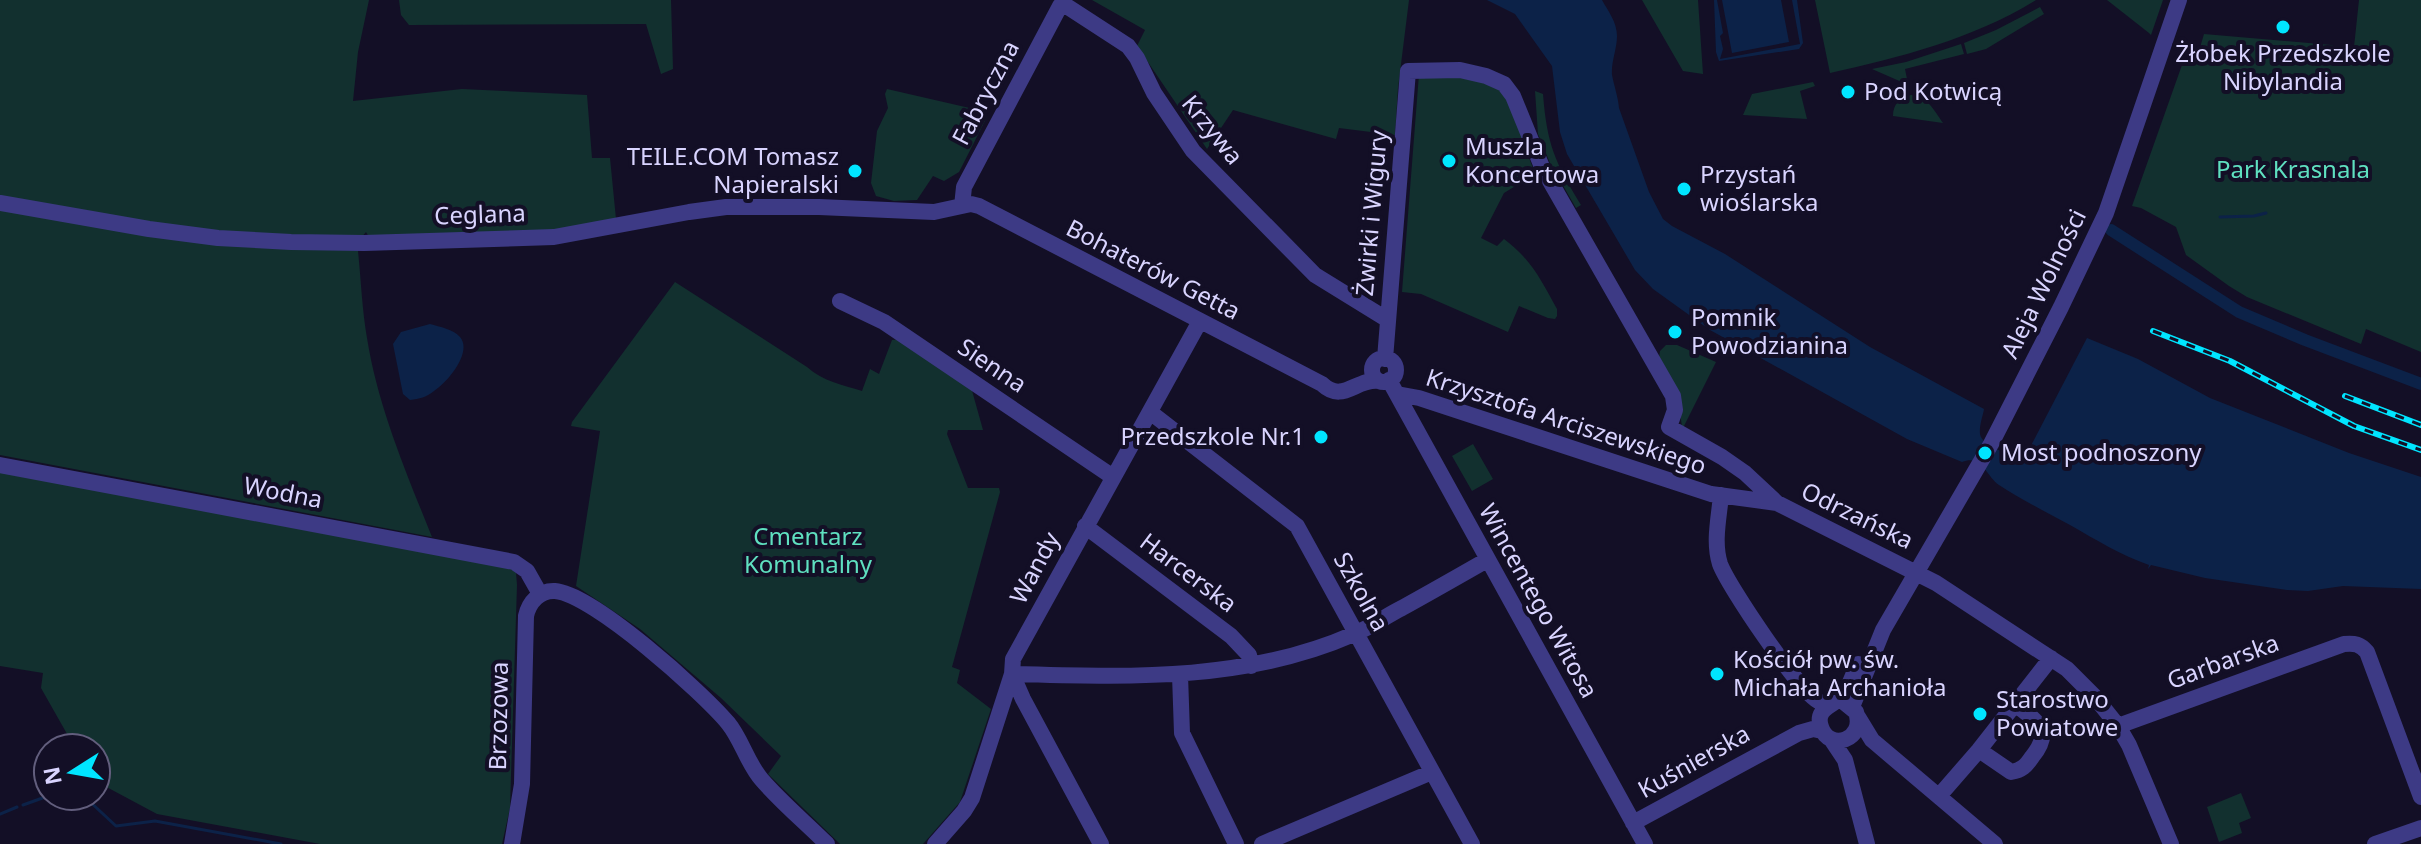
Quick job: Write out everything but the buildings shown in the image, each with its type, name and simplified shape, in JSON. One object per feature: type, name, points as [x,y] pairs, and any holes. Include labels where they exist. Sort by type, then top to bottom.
[{"type":"street","name":"Aleja Wolności","points":[[1883,630],[1991,444],[2106,213],[2179,0]]},
{"type":"street","name":"Fabryczna","points":[[962,206],[964,187],[1060,6]]},
{"type":"street","name":"Krzywa","points":[[1060,6],[1068,7],[1128,46],[1160,103],[1193,151],[1315,275],[1388,320]]},
{"type":"street","name":"Żwirki i Wigury","points":[[1385,376],[1408,71],[1460,70],[1504,84],[1513,96],[1542,167],[1644,345]]},
{"type":"street","name":"Ceglana","points":[[0,203],[218,238],[364,243],[554,237],[726,207],[934,212],[962,206]]},
{"type":"street","name":"Bohaterów Getta","points":[[962,206],[979,206],[1331,391],[1339,392],[1385,376]]},
{"type":"street","name":"Sienna","points":[[840,301],[884,322],[1113,477]]},
{"type":"street","name":"Wandy","points":[[935,844],[972,798],[1012,674],[1013,659],[1200,321]]},
{"type":"street","name":"Odrzańska","points":[[1644,345],[1673,396],[1675,410],[1669,427],[1745,473],[1777,503],[1916,572],[2076,677],[2118,726],[2171,844]]},
{"type":"street","name":"Krzysztofa Arciszewskiego","points":[[1385,376],[1419,398],[1721,495]]},
{"type":"street","name":"Wincentego Witosa","points":[[1385,376],[1645,844]]},
{"type":"street","name":"Szkolna","points":[[1150,412],[1297,526],[1472,844]]},
{"type":"street","name":"Wodna","points":[[0,465],[514,562],[527,571],[540,594]]},
{"type":"street","name":"Odrzańska","points":[[1721,495],[1777,503]]},
{"type":"street","points":[[1721,495],[1717,532],[1721,565],[1776,653],[1801,685],[1819,702],[1847,703],[1872,740],[1995,844]]},
{"type":"street","name":"Harcerska","points":[[1085,526],[1231,636],[1249,655],[1251,666]]},
{"type":"street","points":[[1101,844],[1012,674],[1124,677],[1180,675],[1251,666],[1356,633],[1487,560]]},
{"type":"street","points":[[540,594],[556,591],[574,597],[624,629],[666,662],[729,724],[764,782],[827,844]]},
{"type":"street","name":"Brzozowa","points":[[512,844],[522,784],[526,616],[532,602],[540,594]]},
{"type":"street","points":[[1867,844],[1845,760],[1820,725],[1822,713],[1844,695],[1857,666],[1883,630]]},
{"type":"street","points":[[1849,738],[1857,729],[1855,712],[1883,630]]},
{"type":"street","name":"Garbarska","points":[[2118,726],[2344,644],[2362,645],[2421,797]]},
{"type":"street","points":[[1939,796],[2051,658]]},
{"type":"street","points":[[1180,675],[1182,733],[1236,844]]},
{"type":"street","points":[[1979,750],[2007,770],[2016,771],[2023,768],[2042,745],[2041,726],[2015,704]]},
{"type":"street","name":"Kuśnierska","points":[[1633,823],[1799,733],[1813,729],[1827,735]]},
{"type":"street","points":[[1827,735],[1843,740],[1872,740]]},
{"type":"street","points":[[1262,844],[1432,772]]},
{"type":"street","points":[[2375,844],[2421,828]]},
{"type":"green space","points":[[0,0],[369,0],[358,52],[353,101],[462,89],[587,95],[592,158],[610,158],[616,219],[574,230],[369,237],[366,232],[361,238],[358,251],[372,364],[394,439],[432,537],[0,455]]},
{"type":"green space","points":[[399,0],[671,0],[673,69],[661,74],[646,24],[409,25],[401,15]]},
{"type":"green space","points":[[1092,0],[1409,0],[1395,135],[1339,128],[1336,139],[1233,110],[1207,149],[1137,46],[1145,30]]},
{"type":"green space","points":[[1642,0],[1698,0],[1703,74],[1683,71]]},
{"type":"green space","points":[[1815,0],[2036,0],[1962,36],[1830,73]]},
{"type":"green space","points":[[2107,0],[2163,0],[2151,35],[2149,33]]},
{"type":"green space","name":"Park Krasnala","points":[[2359,0],[2421,0],[2421,352],[2366,329],[2361,344],[2247,297],[2186,255],[2176,227],[2132,206],[2188,48],[2199,51],[2204,34],[2354,47]]},
{"type":"green space","points":[[2040,7],[2044,14],[1986,49],[1967,54],[1964,43]]},
{"type":"green space","points":[[1961,44],[1964,54],[1905,69],[1907,79],[1904,83],[1872,69],[1906,62]]},
{"type":"green space","points":[[1463,73],[1506,92],[1525,133],[1525,147],[1535,174],[1504,193],[1481,238],[1497,246],[1504,239],[1521,254],[1546,289],[1557,309],[1557,316],[1555,319],[1548,318],[1519,306],[1508,332],[1421,294],[1402,292],[1419,74]]},
{"type":"green space","points":[[1813,82],[1815,86],[1800,91],[1807,119],[1743,115],[1752,94]]},
{"type":"green space","points":[[887,89],[987,112],[959,172],[944,181],[933,176],[917,200],[894,201],[876,196],[871,183],[877,131],[888,108]]},
{"type":"green space","points":[[1535,91],[1543,94],[1550,140],[1581,205],[1576,208],[1550,163],[1538,134]]},
{"type":"green space","points":[[1911,95],[1926,101],[1943,123],[1893,116],[1898,102]]},
{"type":"green space","name":"Cmentarz Komunalny","points":[[675,282],[819,376],[833,382],[862,391],[870,369],[879,374],[892,340],[901,339],[971,387],[983,430],[948,430],[947,434],[968,488],[999,488],[1000,492],[952,667],[960,670],[957,683],[991,709],[960,802],[923,844],[840,844],[768,774],[781,756],[721,698],[640,629],[576,586],[600,431],[571,426],[572,422]]},
{"type":"green space","points":[[1666,345],[1677,345],[1716,362],[1682,427],[1679,405],[1659,358],[1660,351]]},
{"type":"green space","points":[[1473,444],[1493,479],[1472,491],[1452,456]]},
{"type":"green space","points":[[0,472],[512,569],[516,573],[517,585],[510,808],[502,844],[320,844],[157,814],[112,790],[112,732],[66,732],[41,688],[43,673],[0,666]]},
{"type":"green space","points":[[2241,793],[2251,818],[2239,823],[2242,833],[2219,842],[2207,807]]},
{"type":"water","points":[[1487,0],[1602,0],[1617,31],[1612,75],[1619,108],[1649,192],[1663,219],[1725,254],[1870,347],[1984,409],[1980,434],[1992,447],[2024,459],[2087,338],[2138,359],[2210,398],[2349,453],[2421,477],[2421,589],[2343,586],[2308,591],[2287,590],[2205,578],[2151,565],[2148,569],[2149,565],[2109,547],[2008,490],[1994,481],[1979,463],[1969,460],[1962,462],[1907,439],[1710,330],[1653,289],[1635,270],[1567,154],[1560,132],[1552,66],[1515,14]]},
{"type":"water","points":[[1714,0],[1797,0],[1803,43],[1799,49],[1719,61]]},
{"type":"water","points":[[430,324],[460,337],[463,343],[461,359],[439,387],[426,396],[410,400],[403,394],[393,344],[401,332]]},
{"type":"pier","points":[[1717,0],[1722,0],[1732,53],[1789,42],[1781,0],[1792,0],[1800,44],[1720,59],[1723,49],[1720,36],[1723,33]]},
{"type":"waterway","points":[[2220,217],[2266,213]]},
{"type":"waterway","points":[[2111,230],[2239,312],[2421,384]]},
{"type":"waterway","points":[[23,805],[32,802]]},
{"type":"waterway","points":[[0,814],[17,807]]},
{"type":"waterway","points":[[101,812],[116,826],[155,821],[281,844]]},
{"type":"railway","points":[[2153,331],[2230,361],[2354,426],[2421,450]]},
{"type":"railway","points":[[2345,396],[2421,425]]},
{"type":"place","name":"Żłobek Przedszkole Nibylandia","points":[[2283,27]]},
{"type":"place","name":"Pod Kotwicą","points":[[1848,92]]},
{"type":"place","name":"Muszla Koncertowa","points":[[1449,161]]},
{"type":"place","name":"TEILE.COM Tomasz Napieralski","points":[[855,171]]},
{"type":"place","name":"Przystań wioślarska","points":[[1684,189]]},
{"type":"place","name":"Pomnik Powodzianina","points":[[1675,332]]},
{"type":"place","name":"Przedszkole Nr.1","points":[[1321,437]]},
{"type":"place","name":"Most podnoszony","points":[[1985,453]]},
{"type":"place","name":"Kościół pw. św. Michała Archanioła","points":[[1717,674]]},
{"type":"place","name":"Starostwo Powiatowe","points":[[1980,714]]}]
